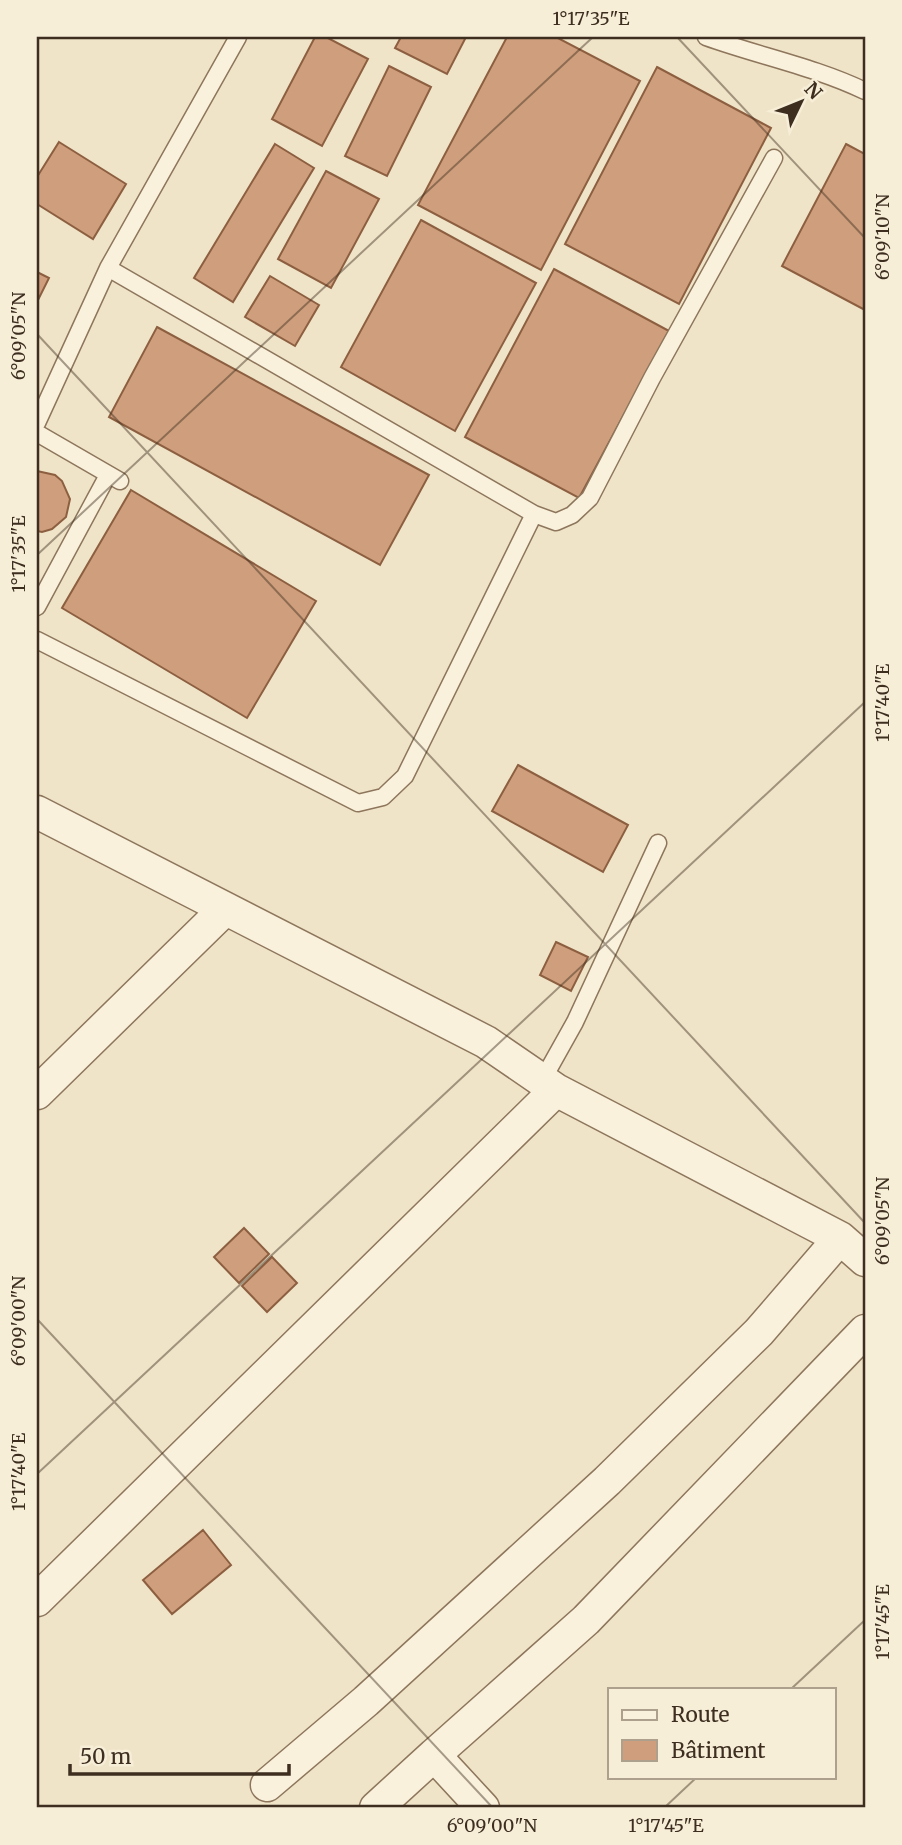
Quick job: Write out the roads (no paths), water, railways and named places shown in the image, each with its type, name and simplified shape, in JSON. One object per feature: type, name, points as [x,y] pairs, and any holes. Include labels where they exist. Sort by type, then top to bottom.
[{"type":"street","points":[[37,812],[486,1042],[549,1085],[840,1238],[865,1260]]},
{"type":"street","points":[[37,1093],[225,909]]},
{"type":"street","points":[[37,1600],[549,1085]]},
{"type":"street","points":[[267,1785],[366,1701],[607,1481],[759,1332],[840,1238]]},
{"type":"street","points":[[376,1808],[586,1620],[865,1331]]},
{"type":"street","points":[[435,1755],[482,1808]]},
{"type":"lane","points":[[37,423],[108,268],[238,37]]},
{"type":"lane","points":[[706,37],[759,57],[832,75],[865,90]]},
{"type":"lane","points":[[108,268],[534,514],[556,522],[572,515],[590,498],[652,378],[774,158]]},
{"type":"lane","points":[[37,433],[114,478],[37,607]]},
{"type":"lane","points":[[37,640],[358,803],[383,797],[405,776],[534,514]]},
{"type":"lane","points":[[549,1085],[657,843]]}]
